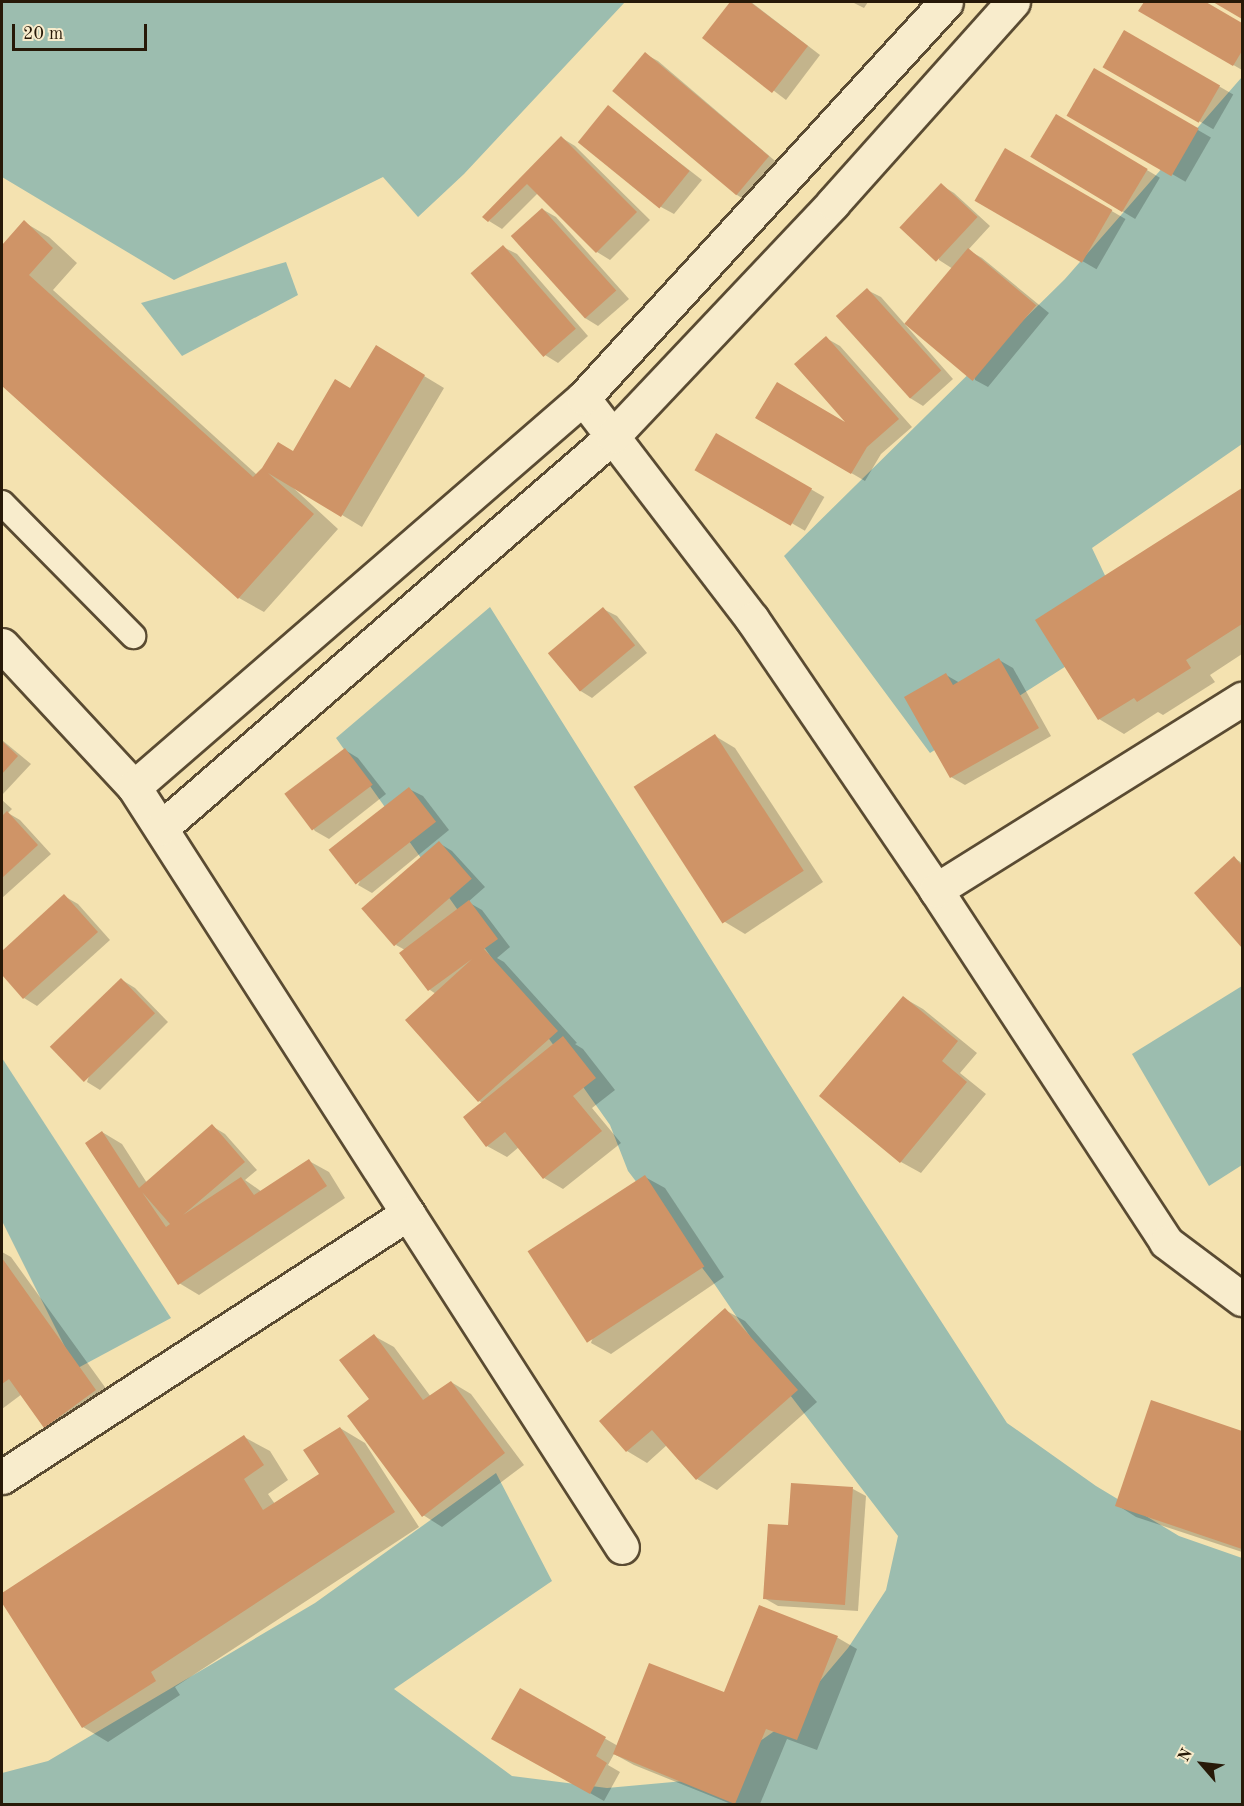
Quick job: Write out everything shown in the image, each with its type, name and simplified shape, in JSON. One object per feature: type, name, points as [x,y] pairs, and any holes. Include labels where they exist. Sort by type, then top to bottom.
[{"type":"street","points":[[134,787],[583,398],[946,2]]},
{"type":"street","points":[[161,828],[613,436],[833,203],[1013,2]]},
{"type":"street","points":[[583,398],[752,619],[936,891],[1166,1242],[1242,1299]]},
{"type":"street","points":[[2,645],[134,787],[622,1547]]},
{"type":"street","points":[[936,891],[1242,699]]},
{"type":"street","points":[[2,1477],[408,1213]]},
{"type":"lane","points":[[2,502],[133,636]]},
{"type":"shaded area","points":[[2,2],[625,2],[464,174],[418,217],[383,177],[174,280],[2,177]]},
{"type":"shaded area","points":[[1242,77],[1242,444],[1092,548],[1129,626],[930,753],[784,556],[1065,279]]},
{"type":"shaded area","points":[[286,262],[298,295],[182,356],[141,303]]},
{"type":"shaded area","points":[[490,607],[858,1193],[1007,1423],[1096,1486],[1179,1536],[1242,1558],[1242,1804],[2,1804],[2,1773],[48,1761],[315,1603],[496,1473],[552,1581],[394,1689],[512,1776],[607,1788],[706,1779],[783,1725],[848,1648],[886,1590],[898,1536],[787,1391],[713,1282],[628,1171],[610,1125],[336,738]]},
{"type":"shaded area","points":[[1242,986],[1242,1165],[1209,1186],[1132,1054]]},
{"type":"shaded area","points":[[2,1058],[171,1318],[76,1369],[2,1221]]},
{"type":"building","points":[[730,2],[750,2],[808,46],[772,93],[702,38]]},
{"type":"building","points":[[1144,2],[1206,2],[1242,23],[1242,51],[1233,66],[1138,11]]},
{"type":"building","points":[[1213,2],[1242,2],[1242,19]]},
{"type":"building","points":[[1124,30],[1220,86],[1199,123],[1102,67]]},
{"type":"building","points":[[645,52],[769,156],[736,195],[612,91]]},
{"type":"building","points":[[1094,68],[1199,128],[1171,176],[1066,116]]},
{"type":"building","points":[[608,105],[690,171],[659,208],[578,142]]},
{"type":"building","points":[[1056,114],[1148,169],[1122,212],[1030,157]]},
{"type":"building","points":[[561,136],[637,212],[596,253],[527,184],[488,222],[482,217]]},
{"type":"building","points":[[1005,148],[1112,210],[1082,263],[974,201]]},
{"type":"building","points":[[941,183],[978,217],[936,262],[899,228]]},
{"type":"building","points":[[542,208],[616,290],[585,319],[511,236]]},
{"type":"building","points":[[24,220],[53,248],[29,275],[253,477],[262,468],[278,442],[293,451],[335,379],[350,388],[376,345],[425,375],[341,517],[268,473],[314,514],[238,599],[2,386],[2,245]]},
{"type":"building","points":[[503,245],[576,329],[543,357],[471,273]]},
{"type":"building","points":[[968,248],[1036,305],[973,381],[904,324]]},
{"type":"building","points":[[867,288],[941,370],[910,399],[836,316]]},
{"type":"building","points":[[826,336],[899,419],[867,447],[851,474],[755,418],[777,382],[845,422],[794,364]]},
{"type":"building","points":[[716,433],[812,488],[791,526],[694,470]]},
{"type":"building","points":[[1242,488],[1242,624],[1186,660],[1191,668],[1137,702],[1134,698],[1098,720],[1035,620]]},
{"type":"building","points":[[603,607],[635,645],[580,692],[548,653]]},
{"type":"building","points":[[999,658],[1039,728],[950,778],[904,697],[946,673],[953,685]]},
{"type":"building","points":[[715,734],[804,871],[722,924],[634,787]]},
{"type":"building","points":[[2,741],[18,756],[2,774]]},
{"type":"building","points":[[345,748],[373,785],[312,830],[284,794]]},
{"type":"building","points":[[409,787],[436,822],[356,884],[329,850]]},
{"type":"building","points":[[7,811],[38,845],[2,878],[2,816]]},
{"type":"building","points":[[439,841],[472,879],[394,946],[361,909]]},
{"type":"building","points":[[1234,856],[1242,866],[1242,948],[1194,893]]},
{"type":"building","points":[[64,894],[98,932],[23,999],[2,975],[2,951]]},
{"type":"building","points":[[469,900],[498,939],[484,949],[558,1031],[478,1102],[405,1020],[472,959],[428,991],[399,953]]},
{"type":"building","points":[[121,978],[155,1013],[84,1082],[50,1047]]},
{"type":"building","points":[[903,996],[958,1041],[942,1061],[967,1082],[900,1163],[819,1096]]},
{"type":"building","points":[[563,1036],[596,1078],[573,1096],[602,1131],[543,1179],[505,1132],[486,1147],[463,1117]]},
{"type":"building","points":[[212,1124],[245,1162],[183,1215],[241,1177],[254,1195],[309,1159],[327,1186],[178,1285],[85,1143],[102,1131],[139,1188]],"holes":[[[142,1192],[170,1224],[166,1227]]]},
{"type":"building","points":[[645,1175],[704,1266],[587,1343],[528,1251]]},
{"type":"building","points":[[2,1258],[96,1390],[44,1428],[9,1379],[2,1384]]},
{"type":"building","points":[[725,1308],[798,1390],[696,1480],[652,1430],[626,1452],[599,1421]]},
{"type":"building","points":[[374,1334],[423,1400],[451,1381],[505,1453],[422,1517],[347,1416],[369,1399],[339,1360]]},
{"type":"building","points":[[1151,1400],[1242,1431],[1242,1549],[1115,1506]]},
{"type":"building","points":[[340,1427],[395,1512],[151,1672],[156,1681],[82,1728],[2,1603],[2,1593],[244,1435],[264,1465],[244,1479],[263,1510],[319,1474],[303,1450]]},
{"type":"building","points":[[791,1483],[853,1487],[845,1605],[763,1599],[768,1524],[788,1525]]},
{"type":"building","points":[[759,1605],[838,1636],[797,1740],[766,1729],[735,1804],[613,1754],[649,1663],[724,1692]]},
{"type":"building","points":[[520,1688],[606,1737],[596,1756],[607,1763],[590,1794],[491,1739]]}]
